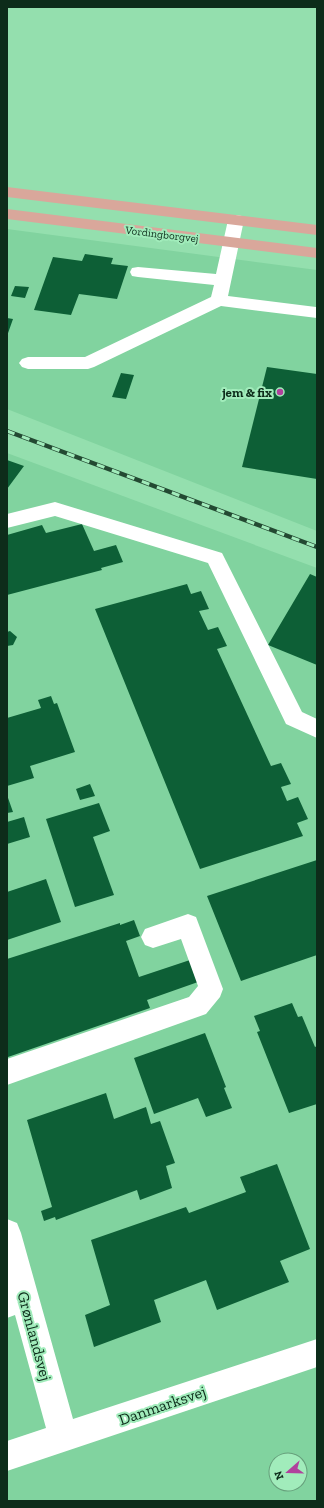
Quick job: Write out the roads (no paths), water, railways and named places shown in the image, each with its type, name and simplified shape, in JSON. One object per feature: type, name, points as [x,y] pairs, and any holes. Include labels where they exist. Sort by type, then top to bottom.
[{"type":"main road","name":"Vordingborgvej","points":[[7,192],[317,230]]},
{"type":"main road","name":"Vordingborgvej","points":[[7,214],[317,253]]},
{"type":"street","points":[[218,300],[236,220]]},
{"type":"street","points":[[138,272],[222,280]]},
{"type":"street","points":[[28,363],[88,363],[218,300],[316,313]]},
{"type":"street","points":[[7,521],[55,509],[214,558],[294,718],[317,729]]},
{"type":"street","points":[[7,1072],[197,1006],[211,989],[188,925],[153,937]]},
{"type":"street","name":"Grønlandsvej","points":[[7,1233],[16,1301],[63,1438]]},
{"type":"street","name":"Danmarksvej","points":[[7,1456],[317,1353]]},
{"type":"railway","points":[[7,431],[317,547]]},
{"type":"place","name":"jem & fix","points":[[280,392]]}]
